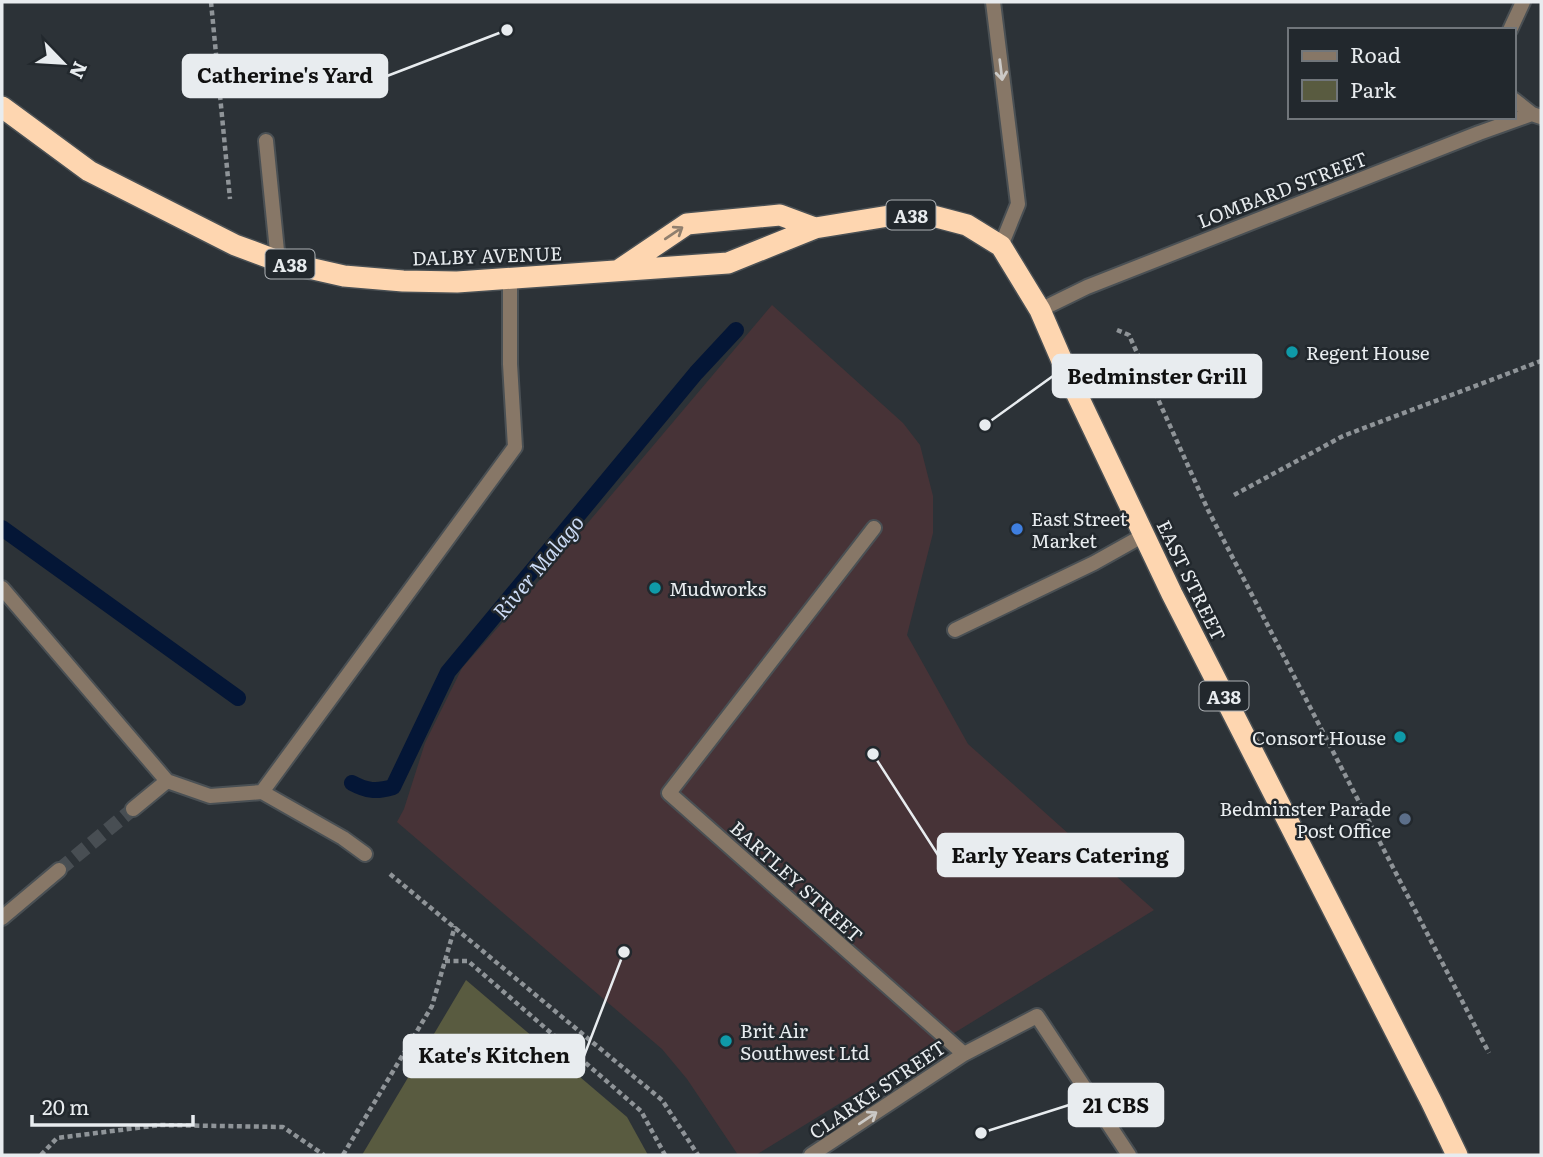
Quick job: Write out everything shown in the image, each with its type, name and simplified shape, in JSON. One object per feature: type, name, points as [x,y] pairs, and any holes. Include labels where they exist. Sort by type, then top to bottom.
[{"type":"highway","name":"DALBY AVENUE","points":[[2,107],[89,171],[235,245],[278,261],[344,276],[457,282],[728,263],[815,228],[895,215],[929,215],[968,225],[1001,246]]},
{"type":"highway","points":[[617,271],[687,224],[780,215],[815,228]]},
{"type":"highway","name":"EAST STREET","points":[[1001,246],[1040,310],[1144,535],[1457,1155]]},
{"type":"street","points":[[993,2],[1018,204],[1001,246]]},
{"type":"street","points":[[1511,28],[1522,2]]},
{"type":"street","points":[[1515,100],[1537,115]]},
{"type":"street","name":"LOMBARD STREET","points":[[1040,310],[1100,282],[1479,133],[1537,115]]},
{"type":"street","points":[[266,141],[278,261]]},
{"type":"street","points":[[262,792],[515,447],[510,364],[510,279]]},
{"type":"street","name":"BARTLEY STREET","points":[[874,528],[668,793],[964,1054]]},
{"type":"street","points":[[955,630],[1094,563],[1144,535]]},
{"type":"street","points":[[2,588],[167,781],[210,796],[262,792],[343,838],[365,854]]},
{"type":"street","points":[[133,808],[167,781]]},
{"type":"street","points":[[2,918],[59,870]]},
{"type":"street","points":[[964,1054],[1037,1016],[1129,1155]]},
{"type":"street","name":"CLARKE STREET","points":[[811,1155],[964,1054]]},
{"type":"path","points":[[211,2],[235,245]]},
{"type":"path","points":[[1117,330],[1129,335],[1208,510],[1489,1053]]},
{"type":"path","points":[[1234,495],[1343,436],[1541,361]]},
{"type":"path","points":[[365,854],[662,1100],[698,1155]]},
{"type":"path","points":[[343,1155],[432,1006],[455,926]]},
{"type":"path","points":[[445,961],[468,961],[641,1111],[665,1155]]},
{"type":"path","points":[[41,1155],[57,1138],[160,1125],[283,1127],[324,1155]]},
{"type":"shaded area","points":[[772,305],[903,423],[920,445],[933,496],[933,533],[907,635],[968,744],[1154,910],[756,1155],[738,1155],[687,1079],[662,1049],[397,822],[404,809],[425,743],[462,668]]},
{"type":"green space","points":[[466,980],[627,1117],[648,1155],[362,1155]]},
{"type":"waterway","name":"River Malago","points":[[352,783],[372,790],[393,787],[448,672],[696,373],[736,330]]},
{"type":"waterway","name":"River Malago","points":[[2,528],[238,698]]},
{"type":"tunnel","points":[[59,870],[133,809]]},
{"type":"place","name":"Catherine's Yard","points":[[507,30]]},
{"type":"place","name":"Regent House","points":[[1292,352]]},
{"type":"place","name":"Bedminster Grill","points":[[985,425]]},
{"type":"place","name":"East Street Market","points":[[1017,529]]},
{"type":"place","name":"Mudworks","points":[[655,588]]},
{"type":"place","name":"Consort House","points":[[1400,737]]},
{"type":"place","name":"Early Years Catering","points":[[873,754]]},
{"type":"place","name":"Bedminster Parade Post Office","points":[[1405,819]]},
{"type":"place","name":"Kate's Kitchen","points":[[624,952]]},
{"type":"place","name":"Brit Air Southwest Ltd","points":[[726,1041]]},
{"type":"place","name":"21 CBS","points":[[981,1133]]}]
